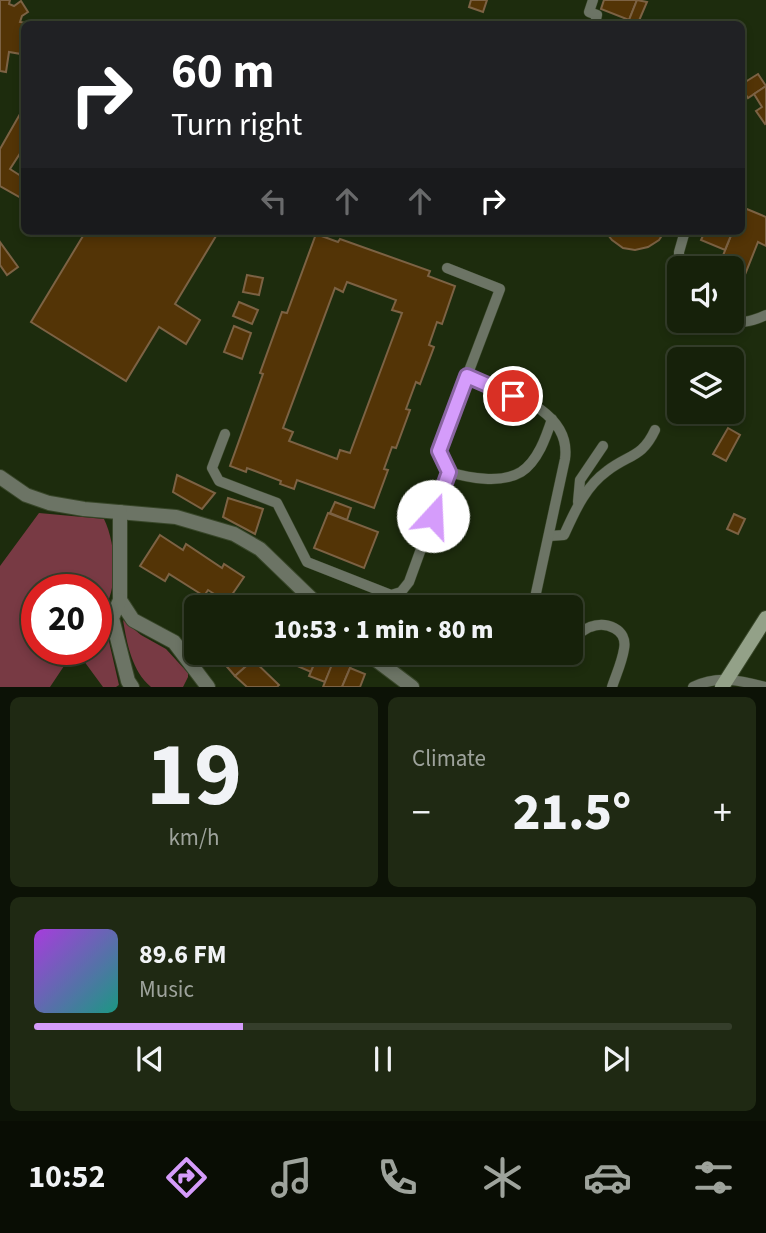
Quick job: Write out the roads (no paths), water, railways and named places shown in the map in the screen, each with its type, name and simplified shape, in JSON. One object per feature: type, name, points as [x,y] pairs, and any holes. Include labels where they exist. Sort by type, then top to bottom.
[{"type":"main road","points":[[725,685],[766,618]]},
{"type":"street","points":[[0,477],[26,495],[49,503],[176,517],[234,534],[260,549],[308,595]]},
{"type":"street","points":[[120,512],[120,600],[112,618],[128,681],[132,687]]},
{"type":"street","points":[[120,600],[133,620],[174,642],[208,687]]},
{"type":"street","points":[[383,665],[412,687]]},
{"type":"lane","points":[[593,0],[589,12],[597,15],[596,21]]},
{"type":"lane","points":[[679,256],[684,235]]},
{"type":"lane","points":[[225,434],[212,468],[219,481],[277,503],[307,562],[391,595],[401,592],[409,582],[449,472],[439,451],[500,289],[447,268]]},
{"type":"lane","points":[[744,322],[766,315]]},
{"type":"lane","points":[[467,376],[535,405],[552,419],[567,445],[536,595]]},
{"type":"lane","points":[[449,472],[469,478],[501,477],[521,472],[545,441],[552,419]]},
{"type":"lane","points":[[549,536],[564,535],[586,491],[605,472],[648,445],[655,429]]},
{"type":"lane","points":[[577,506],[580,480],[603,446]]},
{"type":"lane","points":[[583,631],[602,625],[612,626],[619,631],[625,647],[612,687]]},
{"type":"lane","points":[[693,687],[712,679],[725,685],[765,687]]}]
